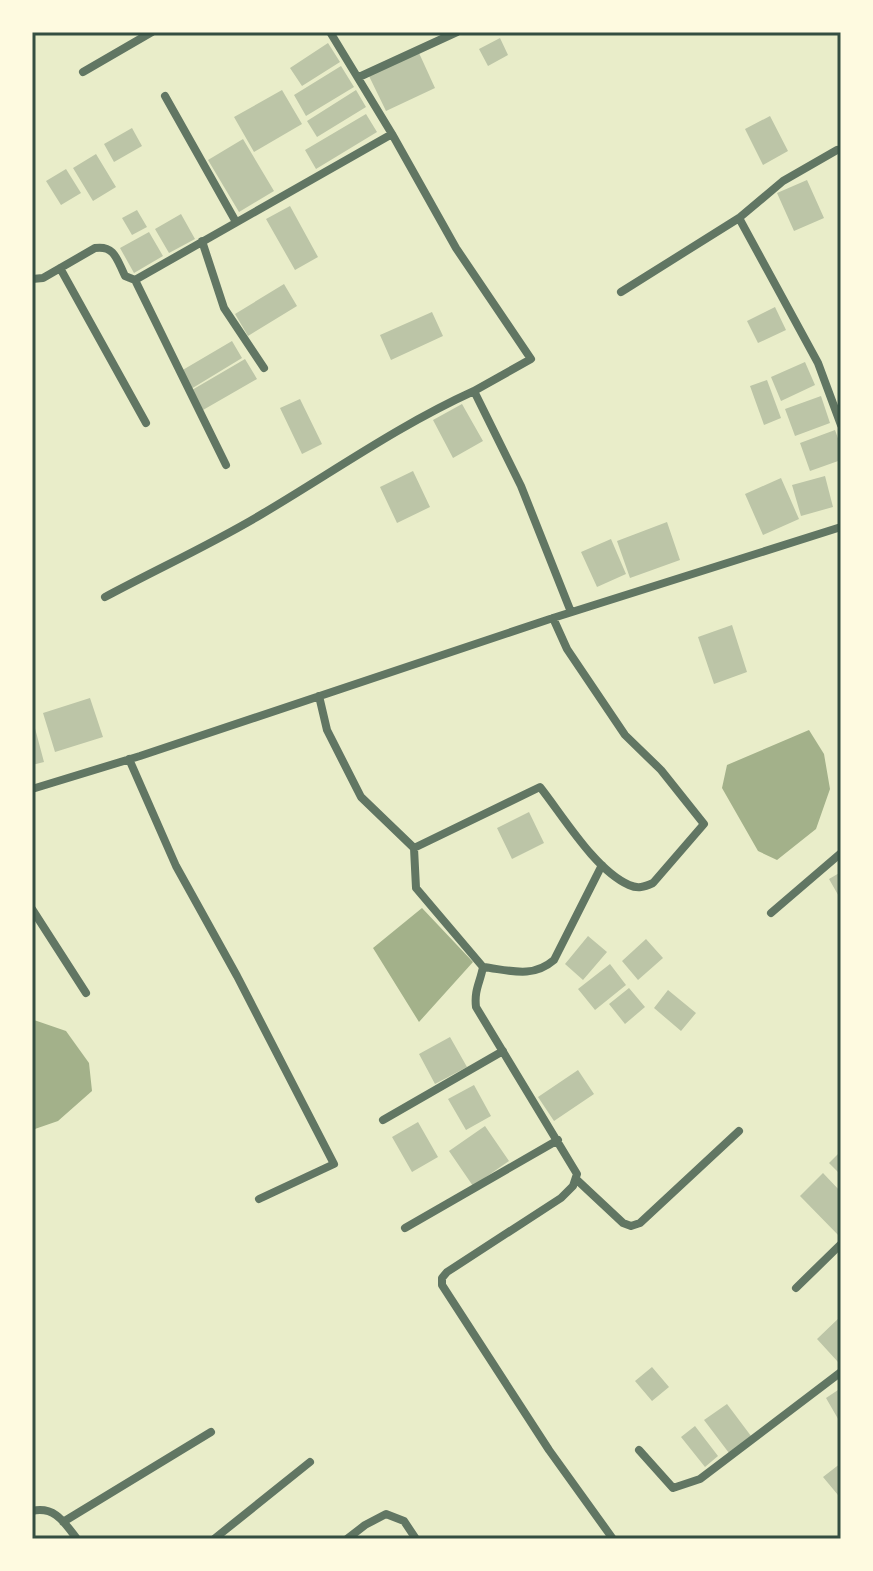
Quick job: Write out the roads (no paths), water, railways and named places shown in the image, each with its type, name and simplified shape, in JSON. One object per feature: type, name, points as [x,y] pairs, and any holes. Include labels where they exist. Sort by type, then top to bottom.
[{"type":"street","points":[[83,72],[152,32]]},
{"type":"street","points":[[105,597],[261,515],[378,441],[531,359],[456,248],[330,32]]},
{"type":"street","points":[[359,77],[457,32]]},
{"type":"street","points":[[165,96],[236,222]]},
{"type":"street","points":[[135,280],[392,134]]},
{"type":"street","points":[[621,292],[739,218],[783,181],[837,150]]},
{"type":"street","points":[[739,218],[818,363],[841,425]]},
{"type":"street","points":[[202,241],[224,308],[264,368]]},
{"type":"street","points":[[32,279],[43,278],[95,248],[104,247],[113,251],[125,276],[135,280],[226,465]]},
{"type":"street","points":[[60,268],[146,423]]},
{"type":"street","points":[[474,391],[521,486],[571,612]]},
{"type":"street","points":[[32,789],[841,527]]},
{"type":"street","points":[[414,848],[540,787],[602,865],[629,885],[642,888],[653,883],[704,824],[661,770],[625,735],[567,649],[553,618]]},
{"type":"street","points":[[319,696],[327,730],[361,797],[414,848],[416,888],[483,967],[527,972],[543,970],[554,960],[602,865]]},
{"type":"street","points":[[129,759],[176,866],[334,1164],[259,1199]]},
{"type":"street","points":[[771,913],[841,853]]},
{"type":"street","points":[[32,909],[86,993]]},
{"type":"street","points":[[483,967],[474,991],[476,1007],[558,1140],[577,1174],[577,1180],[561,1198],[447,1272],[442,1278],[442,1285],[549,1450],[613,1539]]},
{"type":"street","points":[[383,1120],[503,1051]]},
{"type":"street","points":[[577,1180],[623,1223],[631,1226],[640,1223],[739,1131]]},
{"type":"street","points":[[405,1228],[558,1140]]},
{"type":"street","points":[[796,1288],[841,1244]]},
{"type":"street","points":[[639,1450],[673,1488],[700,1479],[841,1372]]},
{"type":"street","points":[[63,1522],[211,1432]]},
{"type":"street","points":[[214,1539],[310,1462]]},
{"type":"street","points":[[32,1511],[45,1508],[56,1514],[77,1539]]},
{"type":"street","points":[[347,1539],[386,1514],[404,1521],[416,1539]]}]
